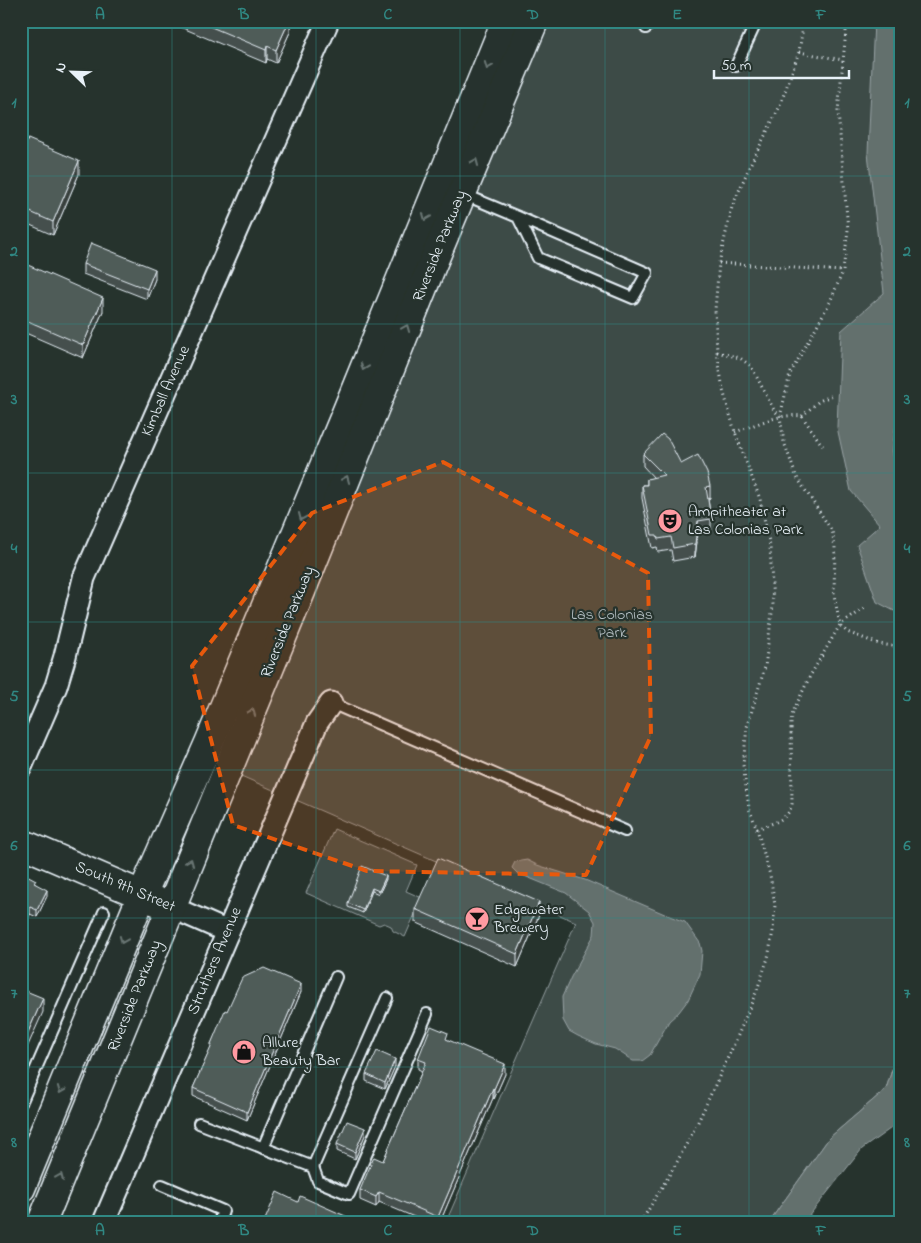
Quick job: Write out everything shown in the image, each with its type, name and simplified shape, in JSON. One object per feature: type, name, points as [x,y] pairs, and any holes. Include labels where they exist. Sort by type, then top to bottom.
[{"type":"main road","name":"Riverside Parkway","points":[[21,1188],[142,895],[209,742],[506,21]]},
{"type":"main road","name":"Riverside Parkway","points":[[42,1222],[302,589],[428,275],[534,21]]},
{"type":"main road","name":"South 9th Street","points":[[21,843],[171,907]]},
{"type":"street","name":"Kimball Avenue","points":[[21,767],[66,656],[84,578],[328,21]]},
{"type":"street","name":"Struthers Avenue","points":[[104,1222],[317,723],[331,703]]},
{"type":"street","name":"South 9th Street","points":[[171,907],[228,932]]},
{"type":"lane","points":[[736,66],[754,27],[754,21]]},
{"type":"lane","points":[[462,194],[518,217],[647,274],[633,298],[538,258],[518,217]]},
{"type":"lane","points":[[331,703],[624,831]]},
{"type":"lane","points":[[21,1103],[104,912]]},
{"type":"lane","points":[[263,1148],[336,976]]},
{"type":"lane","points":[[387,998],[313,1167],[318,1181],[349,1194],[427,1014]]},
{"type":"lane","points":[[199,1123],[313,1167]]},
{"type":"lane","points":[[162,1185],[223,1211],[219,1222]]},
{"type":"path","points":[[641,1222],[698,1124],[757,990],[768,958],[773,931],[774,905],[770,876],[749,808],[743,765],[747,727],[765,667],[773,605],[770,546],[760,499],[734,432],[723,390],[717,352],[715,310],[720,263],[732,207],[751,163],[779,108],[799,52],[804,21]]},
{"type":"path","points":[[847,21],[838,111],[848,230],[843,270],[830,302],[790,374],[780,416],[784,442],[796,476],[832,531],[835,547],[834,594],[840,625],[847,632],[879,644],[900,646]]},
{"type":"path","points":[[799,52],[843,60]]},
{"type":"path","points":[[720,263],[843,270]]},
{"type":"path","points":[[717,352],[740,358],[751,366],[774,410],[780,416]]},
{"type":"path","points":[[802,416],[819,401],[831,396]]},
{"type":"path","points":[[734,432],[780,416],[802,416],[824,448]]},
{"type":"path","points":[[757,830],[784,818],[790,811],[792,804],[791,722],[793,712],[810,676],[840,625],[865,608]]},
{"type":"highlighted area","points":[[443,462],[648,573],[651,736],[586,875],[367,871],[233,825],[192,666],[312,513]]},
{"type":"green space","name":"Las Colonias Park","points":[[547,21],[900,21],[900,1053],[896,1057],[886,1089],[829,1138],[769,1222],[446,1222],[576,922],[241,776]]},
{"type":"green space","points":[[334,829],[417,865],[406,891],[422,898],[405,937],[393,931],[391,926],[384,923],[379,925],[306,893]]},
{"type":"shaded area","points":[[874,21],[900,21],[900,414],[896,423],[892,455],[900,479],[900,614],[877,602],[857,545],[880,525],[851,491],[837,427],[841,331],[884,293],[868,153]]},
{"type":"shaded area","points":[[527,860],[585,880],[685,922],[700,943],[702,951],[700,974],[688,1000],[669,1021],[650,1055],[642,1061],[633,1061],[615,1049],[596,1044],[569,1031],[563,1020],[562,997],[594,935],[595,922],[589,911],[566,893],[517,873],[512,868],[515,862]]},
{"type":"shaded area","points":[[900,1053],[900,1118],[894,1126],[862,1149],[804,1222],[769,1222],[829,1138],[886,1089],[896,1057]]},
{"type":"building","points":[[197,21],[289,21],[276,50],[267,46],[266,50]]},
{"type":"building","points":[[28,139],[79,161],[53,222],[21,208],[21,155]]},
{"type":"building","points":[[91,243],[155,269],[147,289],[83,264]]},
{"type":"building","points":[[21,262],[103,298],[83,345],[21,318]]},
{"type":"building","name":"Ampitheater at Las Colonias Park","points":[[662,434],[668,439],[681,464],[698,455],[707,473],[710,486],[706,487],[711,519],[698,521],[695,544],[673,548],[671,537],[658,539],[657,535],[652,535],[642,485],[647,485],[647,479],[664,475],[643,454]]},
{"type":"building","name":"Edgewater Brewery","points":[[438,858],[539,902],[517,954],[415,909]]},
{"type":"building","points":[[362,866],[386,876],[379,891],[372,888],[363,910],[348,903]]},
{"type":"building","points":[[21,872],[36,880],[34,883],[47,890],[37,910],[30,907],[28,912],[21,909]]},
{"type":"building","points":[[264,968],[301,984],[247,1112],[193,1088],[225,1010],[227,1011],[242,978]]},
{"type":"building","points":[[21,989],[43,998],[21,1048]]},
{"type":"building","points":[[431,1026],[448,1033],[446,1039],[505,1064],[438,1217],[379,1192],[376,1197],[360,1190],[374,1157],[383,1161],[426,1062],[418,1059]]},
{"type":"building","points":[[377,1051],[395,1059],[385,1083],[366,1074]]},
{"type":"building","points":[[347,1121],[365,1128],[355,1152],[337,1144]]},
{"type":"building","points":[[277,1192],[298,1202],[300,1196],[359,1222],[264,1222]]},
{"type":"place","name":"Ampitheater at Las Colonias Park","points":[[670,521]]},
{"type":"place","name":"Edgewater Brewery","points":[[477,919]]},
{"type":"place","name":"Allure Beauty Bar","points":[[244,1052]]}]
